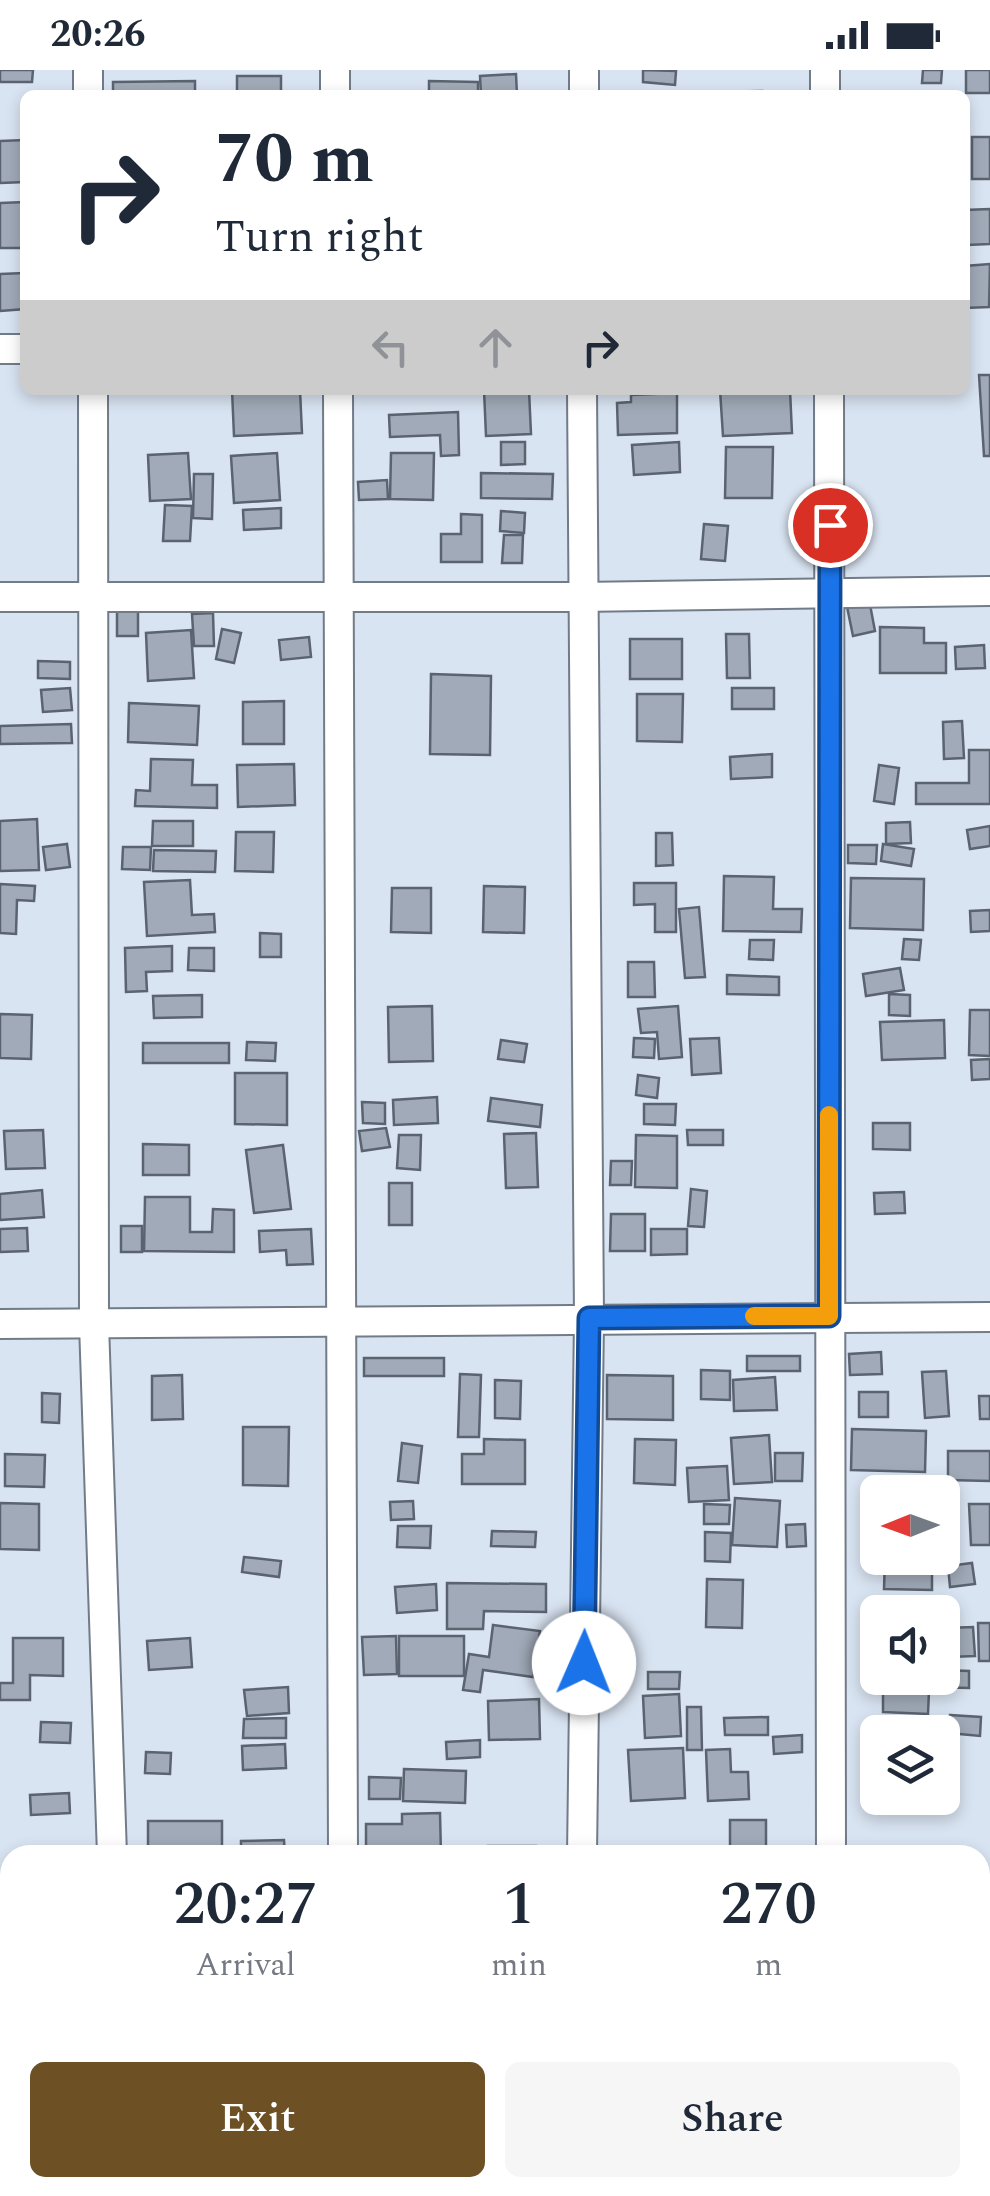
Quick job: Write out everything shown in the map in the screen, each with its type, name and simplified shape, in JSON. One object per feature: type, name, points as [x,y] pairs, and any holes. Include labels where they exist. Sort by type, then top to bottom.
[{"type":"street","points":[[93,395],[94,1324],[112,1845]]},
{"type":"street","points":[[338,395],[342,1845]]},
{"type":"street","points":[[582,395],[580,598],[589,1318],[582,1845]]},
{"type":"street","points":[[828,395],[831,1845]]},
{"type":"street","points":[[0,597],[580,598],[990,591]]},
{"type":"street","points":[[0,1324],[990,1316]]},
{"type":"building","points":[[0,70],[33,70],[32,82],[0,82]]},
{"type":"building","points":[[643,70],[676,71],[675,85],[643,82]]},
{"type":"building","points":[[923,70],[942,70],[941,83],[922,83]]},
{"type":"building","points":[[966,70],[990,70],[990,93],[966,90]]},
{"type":"building","points":[[516,74],[517,90],[481,90],[480,76]]},
{"type":"building","points":[[237,76],[281,76],[281,90],[237,90]]},
{"type":"building","points":[[195,81],[195,90],[113,90],[113,82]]},
{"type":"building","points":[[429,81],[478,82],[478,90],[429,90]]},
{"type":"building","points":[[972,137],[990,137],[990,179],[972,179]]},
{"type":"building","points":[[20,140],[20,182],[0,183],[0,141]]},
{"type":"building","points":[[20,202],[20,248],[0,248],[0,203]]},
{"type":"building","points":[[990,209],[990,244],[970,245],[970,210]]},
{"type":"building","points":[[990,264],[989,307],[970,308],[970,266]]},
{"type":"building","points":[[20,273],[20,309],[0,311],[0,274]]},
{"type":"building","points":[[979,375],[990,375],[990,456],[984,456]]},
{"type":"building","points":[[232,395],[300,395],[302,433],[234,436]]},
{"type":"building","points":[[484,395],[529,395],[531,434],[486,436]]},
{"type":"building","points":[[631,395],[677,395],[677,433],[618,435],[617,403],[631,402]]},
{"type":"building","points":[[720,395],[790,395],[792,433],[723,436]]},
{"type":"building","points":[[458,412],[459,455],[441,456],[440,435],[390,437],[389,415]]},
{"type":"building","points":[[501,442],[525,442],[525,464],[501,465]]},
{"type":"building","points":[[679,442],[680,472],[634,475],[632,445]]},
{"type":"building","points":[[726,447],[773,447],[772,498],[725,498]]},
{"type":"building","points":[[188,453],[191,499],[150,501],[148,455]]},
{"type":"building","points":[[277,453],[280,500],[234,503],[231,456]]},
{"type":"building","points":[[391,453],[434,453],[433,500],[390,499]]},
{"type":"building","points":[[481,473],[553,474],[552,499],[481,498]]},
{"type":"building","points":[[194,474],[213,474],[212,519],[193,518]]},
{"type":"building","points":[[387,480],[388,499],[359,500],[358,482]]},
{"type":"building","points":[[165,505],[192,506],[190,541],[163,541]]},
{"type":"building","points":[[281,508],[281,528],[244,530],[243,510]]},
{"type":"building","points":[[501,511],[525,513],[524,533],[500,531]]},
{"type":"building","points":[[461,514],[482,515],[482,562],[441,562],[441,534],[461,534]]},
{"type":"building","points":[[704,524],[728,526],[725,561],[701,559]]},
{"type":"building","points":[[504,535],[523,535],[522,563],[502,563]]},
{"type":"building","points":[[868,594],[875,631],[853,636],[845,597]]},
{"type":"building","points":[[117,611],[138,611],[138,636],[117,636]]},
{"type":"building","points":[[213,613],[214,646],[194,646],[192,614]]},
{"type":"building","points":[[880,627],[924,628],[924,643],[946,643],[946,673],[880,673]]},
{"type":"building","points":[[222,629],[241,633],[234,663],[216,659]]},
{"type":"building","points":[[191,630],[194,678],[148,681],[146,633]]},
{"type":"building","points":[[726,634],[749,634],[750,678],[727,678]]},
{"type":"building","points":[[309,637],[311,657],[281,660],[279,640]]},
{"type":"building","points":[[630,639],[682,639],[682,679],[630,679]]},
{"type":"building","points":[[984,645],[985,668],[956,669],[955,647]]},
{"type":"building","points":[[38,661],[70,662],[70,679],[38,678]]},
{"type":"building","points":[[431,674],[491,676],[490,755],[430,754]]},
{"type":"building","points":[[70,688],[72,710],[43,712],[41,690]]},
{"type":"building","points":[[732,688],[774,688],[774,709],[732,709]]},
{"type":"building","points":[[637,694],[683,694],[682,742],[637,741]]},
{"type":"building","points":[[284,701],[284,744],[243,744],[243,702]]},
{"type":"building","points":[[129,703],[199,706],[197,745],[128,742]]},
{"type":"building","points":[[962,721],[964,758],[944,759],[943,722]]},
{"type":"building","points":[[71,724],[72,743],[0,744],[0,726]]},
{"type":"building","points":[[969,750],[990,750],[990,804],[916,804],[916,783],[969,783]]},
{"type":"building","points":[[772,754],[772,777],[731,779],[730,757]]},
{"type":"building","points":[[151,759],[193,760],[192,785],[217,785],[217,808],[135,806],[136,790],[150,791]]},
{"type":"building","points":[[294,764],[295,805],[238,807],[237,765]]},
{"type":"building","points":[[879,765],[899,768],[894,804],[874,801]]},
{"type":"building","points":[[37,819],[39,870],[0,871],[0,821]]},
{"type":"building","points":[[153,821],[193,821],[193,846],[152,846]]},
{"type":"building","points":[[910,822],[911,843],[886,844],[886,823]]},
{"type":"building","points":[[990,826],[990,846],[970,849],[967,830]]},
{"type":"building","points":[[236,832],[274,832],[273,872],[235,871]]},
{"type":"building","points":[[656,833],[672,833],[673,865],[656,866]]},
{"type":"building","points":[[67,844],[70,867],[46,870],[43,847]]},
{"type":"building","points":[[883,844],[914,849],[911,866],[881,861]]},
{"type":"building","points":[[848,845],[877,845],[876,864],[848,863]]},
{"type":"building","points":[[123,847],[151,847],[150,870],[122,869]]},
{"type":"building","points":[[154,850],[216,851],[215,872],[153,871]]},
{"type":"building","points":[[724,876],[774,877],[773,909],[802,909],[801,932],[723,931]]},
{"type":"building","points":[[851,878],[924,879],[923,930],[850,928]]},
{"type":"building","points":[[190,880],[192,915],[214,914],[215,932],[147,936],[144,882]]},
{"type":"building","points":[[634,883],[676,883],[676,932],[655,932],[655,904],[634,905]]},
{"type":"building","points":[[0,884],[35,886],[34,901],[17,900],[16,934],[0,933]]},
{"type":"building","points":[[484,886],[525,887],[524,933],[483,932]]},
{"type":"building","points":[[392,888],[431,888],[431,933],[391,932]]},
{"type":"building","points":[[699,907],[705,977],[685,978],[679,909]]},
{"type":"building","points":[[990,910],[990,931],[971,932],[970,911]]},
{"type":"building","points":[[260,933],[281,934],[281,957],[260,957]]},
{"type":"building","points":[[904,939],[921,940],[919,960],[902,959]]},
{"type":"building","points":[[750,940],[774,940],[773,960],[749,959]]},
{"type":"building","points":[[172,946],[172,971],[146,972],[147,991],[126,992],[125,948]]},
{"type":"building","points":[[189,948],[214,948],[214,971],[188,970]]},
{"type":"building","points":[[628,962],[654,962],[655,997],[628,997]]},
{"type":"building","points":[[900,968],[904,990],[866,996],[863,974]]},
{"type":"building","points":[[727,975],[779,977],[779,995],[727,994]]},
{"type":"building","points":[[889,994],[910,995],[910,1016],[889,1015]]},
{"type":"building","points":[[202,995],[202,1017],[154,1018],[153,996]]},
{"type":"building","points":[[432,1006],[433,1061],[389,1062],[388,1007]]},
{"type":"building","points":[[678,1006],[682,1057],[659,1059],[657,1032],[641,1033],[638,1009]]},
{"type":"building","points":[[970,1010],[990,1010],[990,1056],[969,1055]]},
{"type":"building","points":[[0,1014],[32,1015],[31,1059],[0,1058]]},
{"type":"building","points":[[944,1020],[945,1058],[882,1060],[880,1022]]},
{"type":"building","points":[[634,1038],[655,1039],[654,1058],[633,1057]]},
{"type":"building","points":[[719,1038],[721,1073],[692,1075],[690,1039]]},
{"type":"building","points":[[501,1040],[527,1044],[524,1062],[498,1059]]},
{"type":"building","points":[[247,1042],[276,1043],[275,1061],[246,1060]]},
{"type":"building","points":[[143,1043],[229,1043],[229,1063],[143,1063]]},
{"type":"building","points":[[990,1059],[990,1079],[972,1080],[971,1060]]},
{"type":"building","points":[[235,1073],[287,1073],[287,1125],[235,1124]]},
{"type":"building","points":[[638,1075],[659,1078],[657,1098],[636,1095]]},
{"type":"building","points":[[437,1097],[438,1123],[394,1125],[393,1100]]},
{"type":"building","points":[[491,1098],[542,1105],[540,1127],[488,1121]]},
{"type":"building","points":[[362,1102],[385,1103],[385,1124],[363,1123]]},
{"type":"building","points":[[644,1104],[676,1104],[675,1125],[644,1124]]},
{"type":"building","points":[[873,1123],[910,1123],[910,1150],[873,1149]]},
{"type":"building","points":[[386,1128],[390,1147],[362,1151],[359,1131]]},
{"type":"building","points":[[43,1130],[45,1168],[6,1169],[4,1131]]},
{"type":"building","points":[[687,1130],[723,1130],[723,1145],[688,1145]]},
{"type":"building","points":[[536,1133],[538,1187],[506,1188],[504,1134]]},
{"type":"building","points":[[399,1135],[421,1135],[420,1170],[397,1168]]},
{"type":"building","points":[[636,1135],[677,1136],[677,1188],[635,1187]]},
{"type":"building","points":[[143,1144],[189,1145],[189,1175],[143,1175]]},
{"type":"building","points":[[283,1145],[291,1209],[254,1213],[246,1150]]},
{"type":"building","points":[[611,1161],[632,1161],[631,1185],[610,1185]]},
{"type":"building","points":[[389,1183],[412,1183],[412,1225],[389,1225]]},
{"type":"building","points":[[691,1189],[707,1191],[704,1227],[688,1226]]},
{"type":"building","points":[[42,1190],[44,1217],[0,1220],[0,1194]]},
{"type":"building","points":[[904,1192],[905,1213],[875,1214],[874,1193]]},
{"type":"building","points":[[145,1197],[190,1197],[190,1232],[212,1232],[213,1209],[234,1210],[234,1252],[144,1251]]},
{"type":"building","points":[[611,1214],[645,1214],[645,1251],[610,1251]]},
{"type":"building","points":[[121,1226],[142,1226],[142,1252],[121,1252]]},
{"type":"building","points":[[27,1228],[28,1251],[0,1252],[0,1229]]},
{"type":"building","points":[[311,1229],[313,1264],[287,1265],[286,1250],[260,1252],[259,1231]]},
{"type":"building","points":[[651,1229],[687,1229],[687,1254],[651,1255]]},
{"type":"building","points":[[881,1352],[882,1374],[850,1375],[849,1354]]},
{"type":"building","points":[[747,1356],[800,1356],[800,1371],[747,1371]]},
{"type":"building","points":[[364,1358],[444,1358],[444,1376],[364,1376]]},
{"type":"building","points":[[701,1370],[730,1371],[730,1400],[701,1399]]},
{"type":"building","points":[[946,1371],[949,1416],[925,1418],[922,1372]]},
{"type":"building","points":[[460,1374],[481,1375],[479,1437],[458,1437]]},
{"type":"building","points":[[182,1375],[183,1419],[152,1420],[152,1376]]},
{"type":"building","points":[[607,1375],[673,1376],[673,1420],[607,1419]]},
{"type":"building","points":[[775,1377],[777,1410],[734,1411],[733,1380]]},
{"type":"building","points":[[495,1380],[521,1381],[520,1419],[495,1418]]},
{"type":"building","points":[[859,1392],[888,1392],[888,1417],[859,1417]]},
{"type":"building","points":[[42,1393],[60,1394],[59,1423],[42,1422]]},
{"type":"building","points":[[979,1396],[990,1396],[990,1419],[980,1419]]},
{"type":"building","points":[[243,1427],[289,1427],[288,1486],[243,1485]]},
{"type":"building","points":[[852,1429],[926,1431],[925,1472],[851,1470]]},
{"type":"building","points":[[769,1435],[772,1482],[734,1484],[731,1438]]},
{"type":"building","points":[[484,1439],[525,1440],[525,1484],[462,1484],[462,1454],[484,1454]]},
{"type":"building","points":[[635,1439],[676,1440],[675,1485],[634,1483]]},
{"type":"building","points":[[402,1443],[422,1446],[418,1483],[398,1481]]},
{"type":"building","points":[[948,1451],[990,1451],[990,1481],[960,1480],[960,1475],[948,1475]]},
{"type":"building","points":[[775,1453],[803,1453],[802,1481],[775,1481]]},
{"type":"building","points":[[5,1454],[45,1455],[44,1487],[5,1486]]},
{"type":"building","points":[[727,1466],[729,1500],[689,1502],[687,1468]]},
{"type":"building","points":[[735,1498],[780,1501],[777,1547],[732,1545]]},
{"type":"building","points":[[413,1501],[414,1519],[391,1520],[390,1502]]},
{"type":"building","points":[[0,1503],[39,1504],[39,1550],[0,1549]]},
{"type":"building","points":[[704,1504],[730,1505],[729,1524],[704,1524]]},
{"type":"building","points":[[969,1504],[990,1504],[990,1545],[971,1545]]},
{"type":"building","points":[[805,1524],[806,1546],[787,1547],[786,1525]]},
{"type":"building","points":[[398,1526],[431,1526],[430,1548],[397,1547]]},
{"type":"building","points":[[492,1531],[536,1532],[535,1547],[491,1546]]},
{"type":"building","points":[[705,1532],[731,1533],[730,1562],[705,1561]]},
{"type":"building","points":[[244,1557],[281,1561],[279,1577],[242,1572]]},
{"type":"building","points":[[972,1563],[975,1584],[950,1587],[949,1575],[960,1575],[960,1564]]},
{"type":"building","points":[[884,1575],[932,1575],[932,1590],[884,1589]]},
{"type":"building","points":[[707,1579],[743,1580],[742,1628],[706,1627]]},
{"type":"building","points":[[447,1583],[546,1584],[546,1612],[484,1611],[483,1629],[447,1629]]},
{"type":"building","points":[[436,1584],[437,1610],[397,1613],[395,1587]]},
{"type":"building","points":[[978,1623],[990,1623],[990,1661],[979,1661]]},
{"type":"building","points":[[493,1625],[540,1631],[533,1677],[483,1670],[480,1692],[463,1690],[469,1654],[489,1657]]},
{"type":"building","points":[[973,1627],[975,1656],[960,1657],[960,1628]]},
{"type":"building","points":[[396,1636],[397,1674],[364,1675],[362,1637]]},
{"type":"building","points":[[399,1636],[464,1636],[464,1676],[399,1676]]},
{"type":"building","points":[[13,1638],[63,1638],[63,1676],[30,1675],[30,1700],[0,1700],[0,1683],[13,1683]]},
{"type":"building","points":[[190,1638],[192,1667],[149,1670],[147,1641]]},
{"type":"building","points":[[960,1671],[969,1671],[969,1688],[960,1688]]},
{"type":"building","points":[[648,1672],[680,1672],[679,1689],[648,1689]]},
{"type":"building","points":[[288,1687],[289,1713],[247,1716],[244,1690]]},
{"type":"building","points":[[679,1694],[681,1736],[645,1738],[643,1696]]},
{"type":"building","points":[[883,1695],[929,1695],[928,1714],[883,1712]]},
{"type":"building","points":[[539,1699],[540,1739],[489,1740],[488,1701]]},
{"type":"building","points":[[687,1707],[701,1707],[702,1750],[687,1750]]},
{"type":"building","points":[[960,1716],[981,1717],[980,1736],[960,1734]]},
{"type":"building","points":[[768,1717],[768,1735],[725,1735],[724,1718]]},
{"type":"building","points":[[286,1718],[286,1738],[243,1738],[244,1719]]},
{"type":"building","points":[[41,1722],[71,1723],[70,1743],[40,1742]]},
{"type":"building","points":[[802,1735],[802,1752],[774,1754],[773,1737]]},
{"type":"building","points":[[480,1740],[480,1757],[447,1759],[446,1742]]},
{"type":"building","points":[[285,1744],[286,1768],[243,1770],[242,1746]]},
{"type":"building","points":[[683,1748],[685,1798],[631,1801],[628,1750]]},
{"type":"building","points":[[730,1749],[731,1772],[748,1772],[749,1799],[708,1801],[706,1750]]},
{"type":"building","points":[[146,1752],[171,1753],[170,1774],[145,1773]]},
{"type":"building","points":[[404,1769],[466,1771],[465,1803],[403,1801]]},
{"type":"building","points":[[369,1777],[401,1778],[400,1799],[369,1799]]},
{"type":"building","points":[[69,1793],[70,1813],[31,1815],[30,1795]]},
{"type":"building","points":[[440,1813],[441,1845],[366,1845],[366,1824],[402,1824],[402,1814]]},
{"type":"building","points":[[730,1820],[766,1820],[766,1845],[730,1845]]},
{"type":"building","points":[[148,1821],[222,1821],[222,1845],[148,1845]]},
{"type":"building","points":[[284,1840],[284,1845],[241,1845],[241,1841]]},
{"type":"slow traffic","points":[[754,1316],[829,1316],[829,1115]]},
{"type":"route","points":[[584,1663],[589,1318],[829,1316],[830,525]]}]
